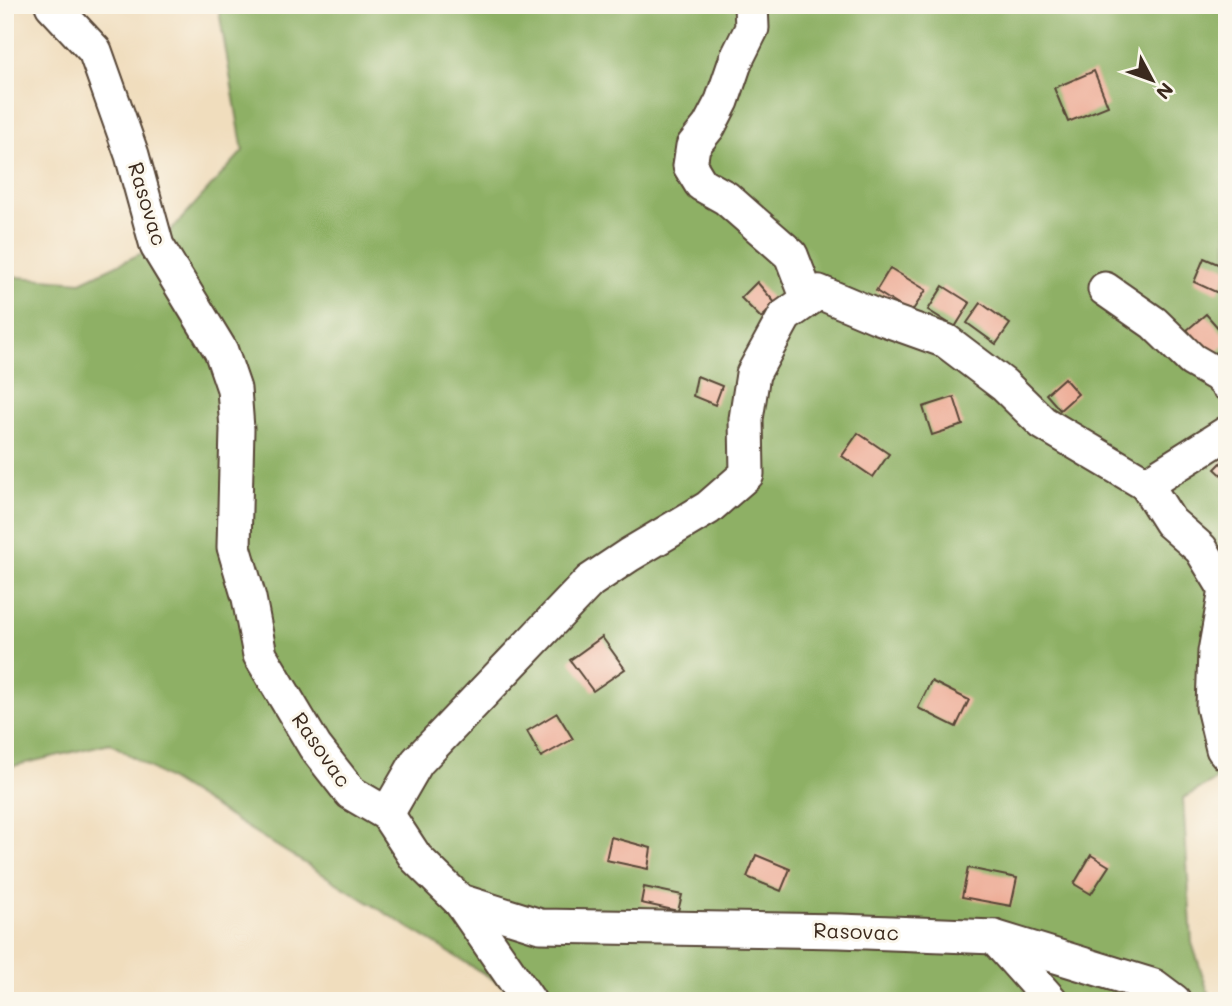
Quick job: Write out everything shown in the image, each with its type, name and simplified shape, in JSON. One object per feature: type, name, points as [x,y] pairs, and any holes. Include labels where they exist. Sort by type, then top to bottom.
[{"type":"street","name":"Rasovac","points":[[52,5],[95,51],[132,155],[157,246],[221,351],[234,389],[237,429],[234,547],[249,597],[260,654],[315,747],[351,793],[387,814],[416,858],[460,901],[540,926],[840,931],[994,937],[1154,986],[1174,1001]]},
{"type":"street","points":[[751,5],[752,28],[736,60],[722,102],[709,126],[693,146],[690,166],[701,184],[726,198],[791,255],[808,299]]},
{"type":"street","points":[[1105,289],[1154,323],[1192,360],[1218,375],[1227,384]]},
{"type":"street","points":[[387,814],[417,762],[590,581],[708,508],[747,474],[746,419],[753,374],[785,316],[819,292],[946,341],[1004,385],[1042,423],[1146,484],[1170,522],[1201,549],[1226,590],[1215,652],[1213,707],[1223,749],[1227,754]]},
{"type":"street","points":[[1146,484],[1227,433]]},
{"type":"street","points":[[460,901],[529,1001]]},
{"type":"street","points":[[994,937],[1051,1001]]},
{"type":"green space","points":[[218,5],[1227,5],[1227,774],[1183,798],[1192,943],[1211,1001],[528,1001],[110,743],[5,768],[5,276],[81,282],[157,246],[243,151]]},
{"type":"building","points":[[1094,71],[1108,106],[1068,122],[1054,88]]},
{"type":"building","points":[[1204,258],[1227,268],[1218,293],[1194,282]]},
{"type":"building","points":[[890,268],[926,290],[911,313],[876,291]]},
{"type":"building","points":[[757,282],[776,304],[761,318],[741,298]]},
{"type":"building","points":[[943,286],[970,303],[955,327],[928,310]]},
{"type":"building","points":[[981,303],[1010,324],[996,344],[967,323]]},
{"type":"building","points":[[1206,314],[1227,338],[1227,343],[1210,357],[1187,330]]},
{"type":"building","points":[[697,376],[722,386],[715,405],[693,396]]},
{"type":"building","points":[[1064,378],[1078,394],[1060,410],[1046,394]]},
{"type":"building","points":[[954,397],[963,425],[932,435],[923,407]]},
{"type":"building","points":[[858,433],[889,454],[873,477],[842,456]]},
{"type":"building","points":[[1227,457],[1227,480],[1215,469]]},
{"type":"building","points":[[602,637],[625,669],[593,691],[570,660]]},
{"type":"building","points":[[931,681],[969,700],[956,727],[918,708]]},
{"type":"building","points":[[557,713],[573,739],[541,757],[527,731]]},
{"type":"building","points":[[611,837],[651,848],[648,869],[606,860]]},
{"type":"building","points":[[756,855],[790,869],[781,891],[747,877]]},
{"type":"building","points":[[1091,855],[1109,866],[1091,894],[1074,884]]},
{"type":"building","points":[[968,868],[1017,878],[1011,906],[962,897]]},
{"type":"building","points":[[644,887],[682,895],[678,911],[641,903]]}]
